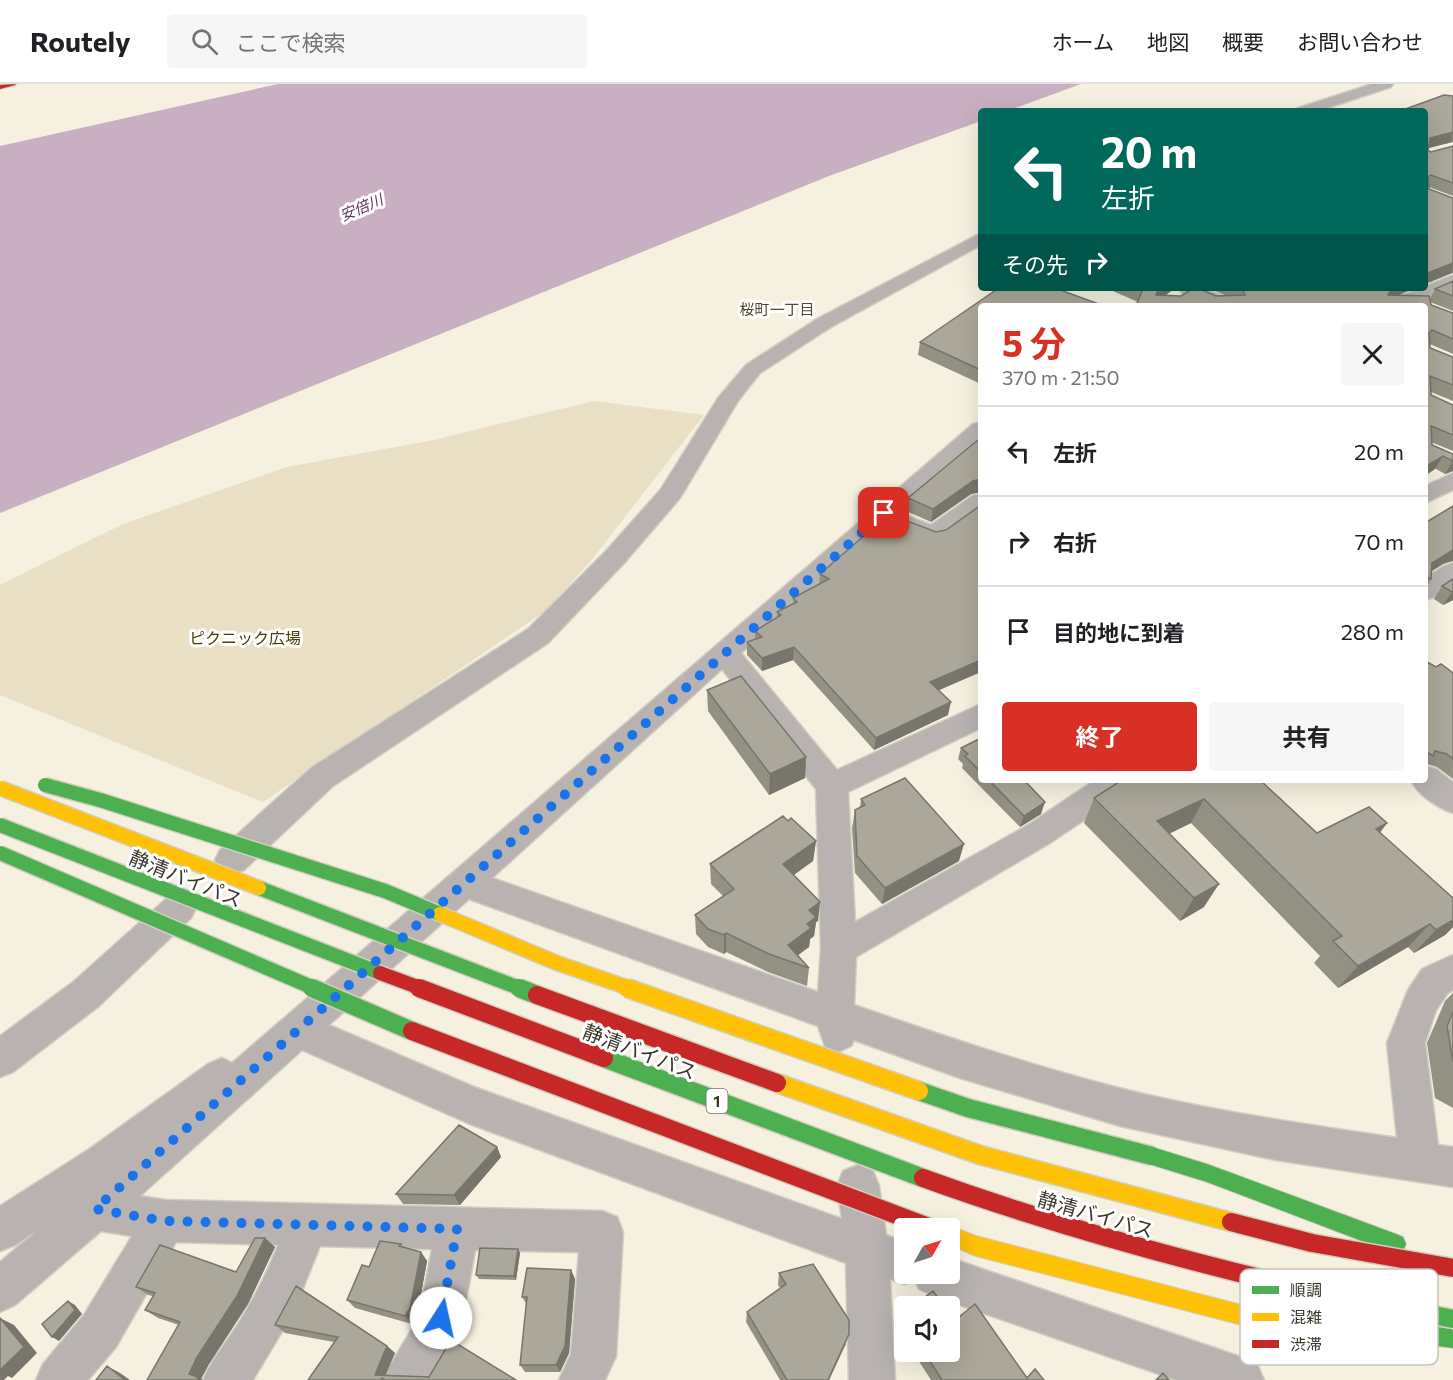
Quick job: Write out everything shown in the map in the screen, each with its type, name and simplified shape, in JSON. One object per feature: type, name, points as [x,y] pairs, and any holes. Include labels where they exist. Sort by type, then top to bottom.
[{"type":"main road","points":[[0,87],[13,84]]},
{"type":"main road","points":[[33,781],[100,800],[385,891],[557,963],[968,1108],[1152,1156],[1207,1173],[1362,1230],[1453,1267]]},
{"type":"main road","name":"静清バイパス","points":[[0,788],[634,1032],[980,1155],[1312,1243],[1453,1267]]},
{"type":"main road","name":"静清バイパス","points":[[0,825],[278,935],[969,1195],[1082,1232],[1240,1274]]},
{"type":"main road","points":[[0,853],[440,1043],[904,1218]]},
{"type":"main road","points":[[960,1240],[976,1246],[1240,1315]]},
{"type":"main road","name":"静清バイパス","points":[[1438,1316],[1453,1319]]},
{"type":"main road","points":[[1438,1338],[1453,1340]]},
{"type":"street","points":[[1312,108],[1386,84]]},
{"type":"street","points":[[0,1059],[86,994],[322,777],[538,636],[608,564],[671,493],[729,398],[753,369],[824,323],[978,240]]},
{"type":"street","points":[[1420,303],[1453,281]]},
{"type":"street","points":[[1173,301],[1188,291]]},
{"type":"street","points":[[1195,291],[1222,303]]},
{"type":"street","points":[[1428,303],[1453,302]]},
{"type":"street","points":[[0,1290],[294,1034],[724,652],[978,432]]},
{"type":"street","points":[[1428,494],[1453,480]]},
{"type":"street","points":[[884,513],[933,535],[978,503]]},
{"type":"street","points":[[1428,589],[1453,572]]},
{"type":"street","points":[[724,652],[832,786],[838,949],[835,1016],[867,1250],[872,1380]]},
{"type":"street","points":[[832,786],[978,716]]},
{"type":"street","points":[[1428,780],[1453,800]]},
{"type":"street","points":[[838,949],[1039,834],[1115,783]]},
{"type":"street","points":[[465,883],[960,1060],[1120,1107],[1276,1140],[1438,1165]]},
{"type":"street","points":[[1438,1165],[1416,1135],[1406,1043],[1421,1002],[1435,981],[1453,971]]},
{"type":"street","points":[[0,1230],[102,1164],[221,1077],[294,1034]]},
{"type":"street","points":[[294,1034],[470,1105],[894,1259]]},
{"type":"street","points":[[95,1209],[165,1221],[602,1232],[593,1356],[582,1380]]},
{"type":"street","points":[[59,1380],[100,1331],[165,1221]]},
{"type":"street","points":[[226,1380],[278,1298],[308,1225]]},
{"type":"street","points":[[407,1380],[431,1342],[441,1318],[457,1229]]},
{"type":"street","points":[[960,1283],[1241,1380]]},
{"type":"green space","name":"ピクニック広場","points":[[594,401],[704,415],[590,562],[544,612],[263,802],[0,695],[0,585],[123,524],[287,467],[429,441]]},
{"type":"water","name":"安倍川","points":[[278,84],[1081,84],[1015,108],[978,108],[978,122],[829,176],[0,513],[0,146]]},
{"type":"building","points":[[1444,95],[1453,96],[1453,132],[1430,138],[1428,150],[1428,108],[1408,108]]},
{"type":"building","points":[[1453,146],[1453,183],[1431,175],[1428,177],[1428,150],[1431,152]]},
{"type":"building","points":[[1428,177],[1429,189],[1453,198],[1453,263],[1428,273]]},
{"type":"building","points":[[1453,281],[1453,296],[1435,289]]},
{"type":"building","points":[[995,291],[1063,291],[1096,303],[978,303],[978,369],[920,342]]},
{"type":"building","points":[[1142,291],[1158,291],[1156,295],[1181,296],[1189,291],[1204,291],[1216,296],[1245,295],[1243,291],[1390,291],[1388,295],[1429,296],[1431,305],[1453,313],[1453,339],[1432,330],[1429,333],[1430,348],[1453,357],[1453,385],[1430,376],[1431,395],[1453,405],[1453,435],[1431,426],[1432,445],[1453,454],[1453,461],[1443,456],[1428,465],[1428,303],[1137,303]]},
{"type":"building","points":[[978,440],[978,480],[933,509],[908,498]]},
{"type":"building","points":[[1453,506],[1453,550],[1432,563],[1431,579],[1428,578],[1428,521]]},
{"type":"building","points":[[978,507],[978,661],[930,682],[951,702],[876,738],[794,647],[762,658],[747,642],[762,637],[755,631],[781,615],[777,612],[797,602],[793,598],[829,579],[820,574],[889,514],[936,532],[946,530]]},
{"type":"building","points":[[1453,579],[1453,592],[1442,586]]},
{"type":"building","points":[[1428,663],[1436,667],[1441,664],[1453,673],[1453,759],[1447,754],[1435,751],[1433,756],[1428,753]]},
{"type":"building","points":[[741,676],[806,757],[770,774],[707,690]]},
{"type":"building","points":[[978,740],[978,769],[965,756],[968,754],[961,748]]},
{"type":"building","points":[[905,778],[964,844],[885,888],[857,856],[855,810],[865,805],[861,799]]},
{"type":"building","points":[[992,783],[1027,783],[1045,802],[1024,816]]},
{"type":"building","points":[[1117,783],[1263,783],[1317,833],[1369,807],[1387,823],[1376,829],[1453,898],[1453,920],[1436,930],[1430,924],[1358,966],[1333,941],[1342,936],[1204,799],[1157,821],[1219,884],[1194,898],[1094,798]]},
{"type":"building","points":[[783,816],[788,821],[791,818],[816,841],[783,864],[820,902],[809,910],[816,917],[807,924],[811,928],[788,945],[809,968],[769,954],[726,933],[724,935],[708,929],[695,915],[734,889],[710,864]]},
{"type":"building","points":[[1453,1012],[1453,1062],[1447,1026]]},
{"type":"building","points":[[459,1125],[497,1147],[454,1195],[396,1194]]},
{"type":"building","points":[[255,1238],[265,1238],[237,1296],[197,1357],[189,1374],[200,1380],[147,1380],[180,1322],[145,1310],[155,1293],[136,1287],[160,1245],[236,1272]]},
{"type":"building","points":[[380,1241],[401,1244],[399,1246],[421,1252],[410,1308],[405,1316],[347,1300],[362,1265],[369,1267]]},
{"type":"building","points":[[480,1248],[518,1249],[514,1276],[476,1275]]},
{"type":"building","points":[[813,1264],[849,1320],[849,1334],[828,1380],[787,1380],[747,1312],[786,1284],[779,1273]]},
{"type":"building","points":[[527,1268],[571,1270],[565,1346],[556,1365],[520,1365],[527,1297],[522,1297]]},
{"type":"building","points":[[296,1286],[387,1346],[375,1375],[429,1377],[451,1340],[516,1380],[385,1380],[382,1378],[381,1380],[308,1380],[338,1337],[275,1325]]},
{"type":"building","points":[[933,1291],[937,1296],[926,1296]]},
{"type":"building","points":[[68,1301],[75,1310],[52,1337],[42,1324]]},
{"type":"building","points":[[975,1304],[1027,1378],[1035,1369],[1044,1380],[942,1380],[930,1362],[960,1362],[960,1316]]},
{"type":"building","points":[[0,1318],[24,1347],[0,1370]]},
{"type":"building","points":[[107,1366],[125,1380],[96,1380]]},
{"type":"building","points":[[1163,1373],[1169,1380],[1156,1380]]},
{"type":"traffic: fast","points":[[45,785],[100,800],[385,891],[440,914]]},
{"type":"traffic: fast","points":[[0,825],[380,973]]},
{"type":"traffic: fast","points":[[0,853],[412,1031]]},
{"type":"traffic: fast","points":[[259,888],[537,995]]},
{"type":"traffic: fast","points":[[604,1058],[923,1178]]},
{"type":"traffic: fast","points":[[919,1091],[968,1108],[1152,1156]]},
{"type":"traffic: fast","points":[[1152,1156],[1207,1173],[1396,1244]]},
{"type":"traffic: fast","points":[[1438,1316],[1453,1319]]},
{"type":"traffic: fast","points":[[1438,1337],[1451,1339]]},
{"type":"traffic: slow","points":[[0,788],[259,888]]},
{"type":"traffic: slow","points":[[440,914],[557,963],[919,1091]]},
{"type":"traffic: slow","points":[[777,1083],[980,1155],[1231,1222]]},
{"type":"traffic: slow","points":[[960,1240],[976,1246],[1240,1315]]},
{"type":"traffic: jam","points":[[0,87],[13,84]]},
{"type":"traffic: jam","points":[[380,973],[604,1058]]},
{"type":"traffic: jam","points":[[537,995],[777,1083]]},
{"type":"traffic: jam","points":[[412,1031],[905,1218]]},
{"type":"traffic: jam","points":[[923,1178],[1016,1211],[1240,1273]]},
{"type":"traffic: jam","points":[[1231,1222],[1312,1243],[1453,1268]]},
{"type":"district","name":"桜町一丁目","points":[[777,309]]},
{"type":"route","points":[[441,1318],[457,1229],[165,1221],[95,1209],[884,513]]}]
